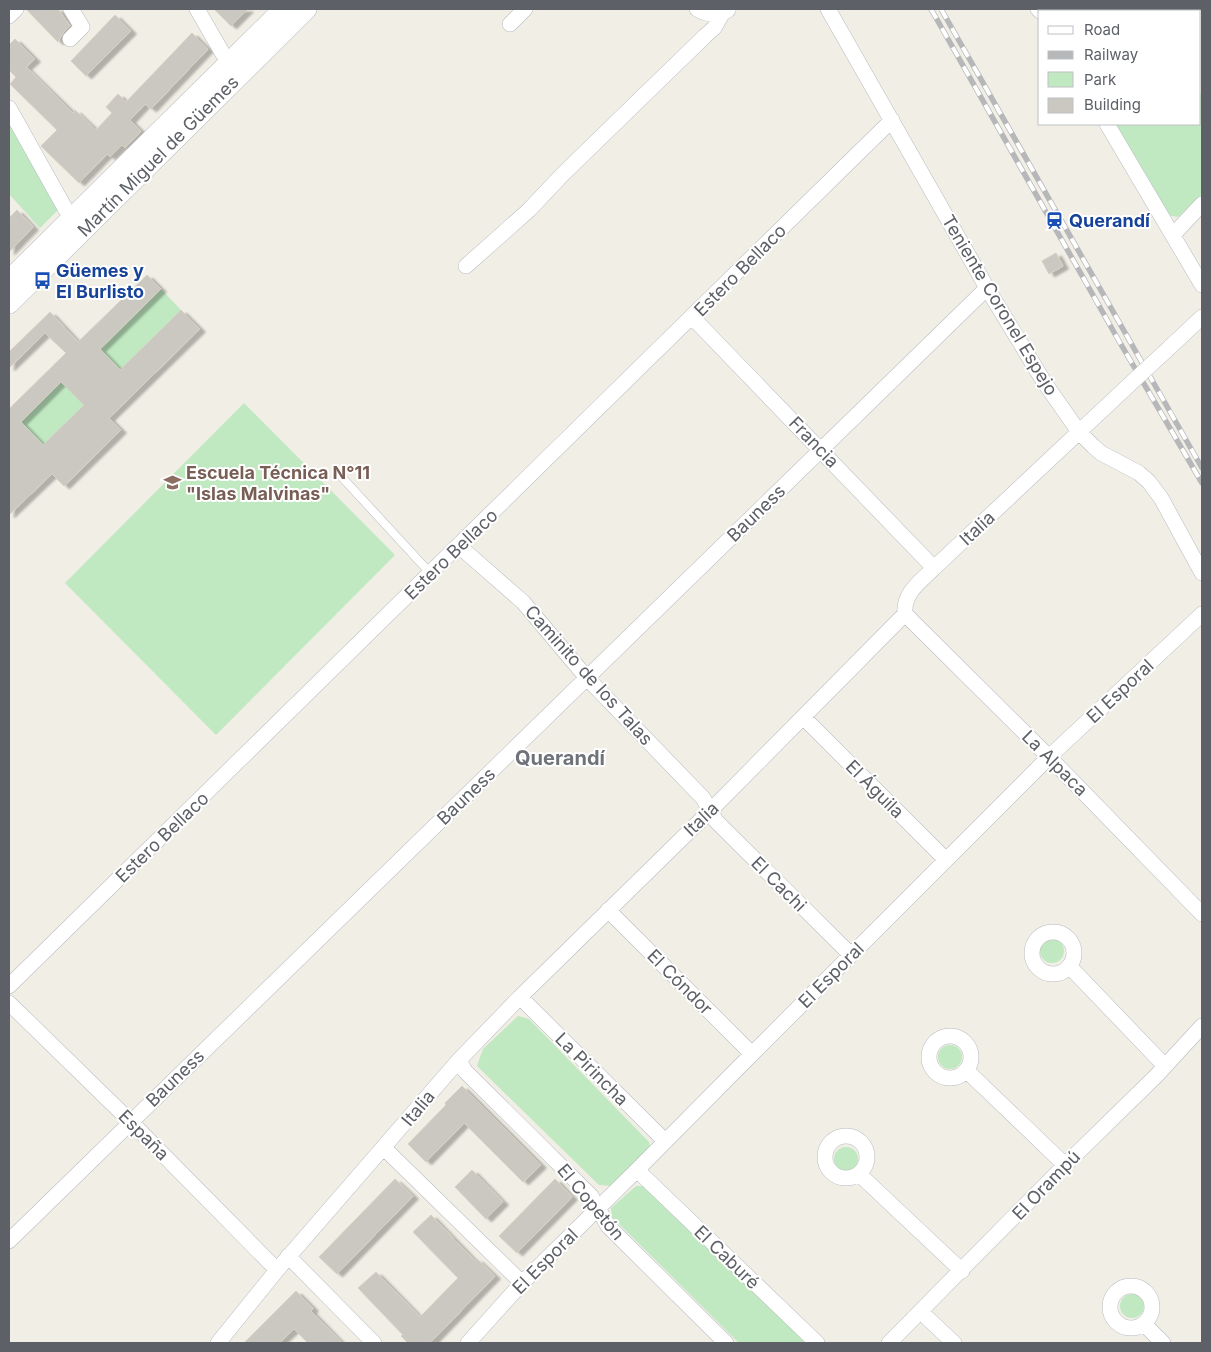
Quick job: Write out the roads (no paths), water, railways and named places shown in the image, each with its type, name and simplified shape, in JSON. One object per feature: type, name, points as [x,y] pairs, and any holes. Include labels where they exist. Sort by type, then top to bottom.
[{"type":"main road","name":"Martín Miguel de Güemes","points":[[236,68],[284,9]]},
{"type":"main road","name":"Martín Miguel de Güemes","points":[[9,303],[79,223],[236,68],[306,9]]},
{"type":"main road","name":"Martín Miguel de Güemes","points":[[9,282],[79,223]]},
{"type":"street","points":[[9,16],[16,9]]},
{"type":"street","points":[[70,39],[82,27],[71,9]]},
{"type":"street","points":[[197,9],[223,54],[236,68]]},
{"type":"street","points":[[510,24],[526,9]]},
{"type":"street","points":[[697,9],[711,15],[726,11]]},
{"type":"street","name":"Teniente Coronel Espejo","points":[[828,9],[987,288],[1044,382],[1079,432],[1101,454],[1139,473],[1149,482],[1161,498],[1202,573]]},
{"type":"street","points":[[466,266],[529,210],[562,175],[714,28],[726,11]]},
{"type":"street","points":[[9,108],[66,210],[79,223]]},
{"type":"street","name":"Estero Bellaco","points":[[9,986],[892,120]]},
{"type":"street","points":[[1108,125],[1202,285]]},
{"type":"street","points":[[1173,235],[1202,204]]},
{"type":"street","name":"Bauness","points":[[9,1241],[987,288]]},
{"type":"street","name":"Francia","points":[[692,317],[934,568]]},
{"type":"street","name":"Italia","points":[[218,1343],[288,1256],[384,1148],[458,1060],[710,811],[905,614],[904,604],[908,594],[934,568],[1202,317]]},
{"type":"street","name":"Caminito de los Talas","points":[[459,546],[522,602],[587,678],[704,798],[710,811]]},
{"type":"street","name":"La Alpaca","points":[[905,614],[1050,757],[1202,914]]},
{"type":"street","name":"El Esporal","points":[[468,1343],[522,1283],[946,860],[1050,757],[1202,614]]},
{"type":"street","name":"El Águila","points":[[803,717],[946,860]]},
{"type":"street","name":"El Cachi","points":[[710,811],[716,821],[851,955]]},
{"type":"street","name":"El Cóndor","points":[[608,910],[752,1054]]},
{"type":"street","points":[[1069,966],[1165,1066]]},
{"type":"street","name":"La Pirincha","points":[[520,997],[665,1141]]},
{"type":"street","name":"España","points":[[9,1003],[130,1121],[277,1270]]},
{"type":"street","name":"El Orampú","points":[[889,1343],[1156,1076],[1202,1026]]},
{"type":"street","name":"El Copetón","points":[[458,1060],[465,1071],[591,1196],[608,1226],[726,1343]]},
{"type":"street","points":[[966,1070],[1065,1165]]},
{"type":"street","points":[[384,1148],[522,1283]]},
{"type":"street","name":"El Caburé","points":[[637,1170],[816,1343]]},
{"type":"street","points":[[859,1174],[962,1271]]},
{"type":"street","points":[[288,1256],[374,1343]]},
{"type":"street","points":[[921,1312],[954,1343]]},
{"type":"street","points":[[1144,1324],[1163,1343]]},
{"type":"lane","points":[[339,474],[431,574]]},
{"type":"railway","points":[[931,9],[1119,341],[1202,483]]},
{"type":"railway","points":[[941,9],[1202,468]]},
{"type":"place","name":"Querandí","points":[[1055,220]]},
{"type":"place","name":"Güemes y El Burlisto","points":[[42,280]]},
{"type":"place","name":"Escuela Técnica N°11 \"Islas Malvinas\"","points":[[172,482]]},
{"type":"district","name":"Querandí","points":[[560,758]]}]
